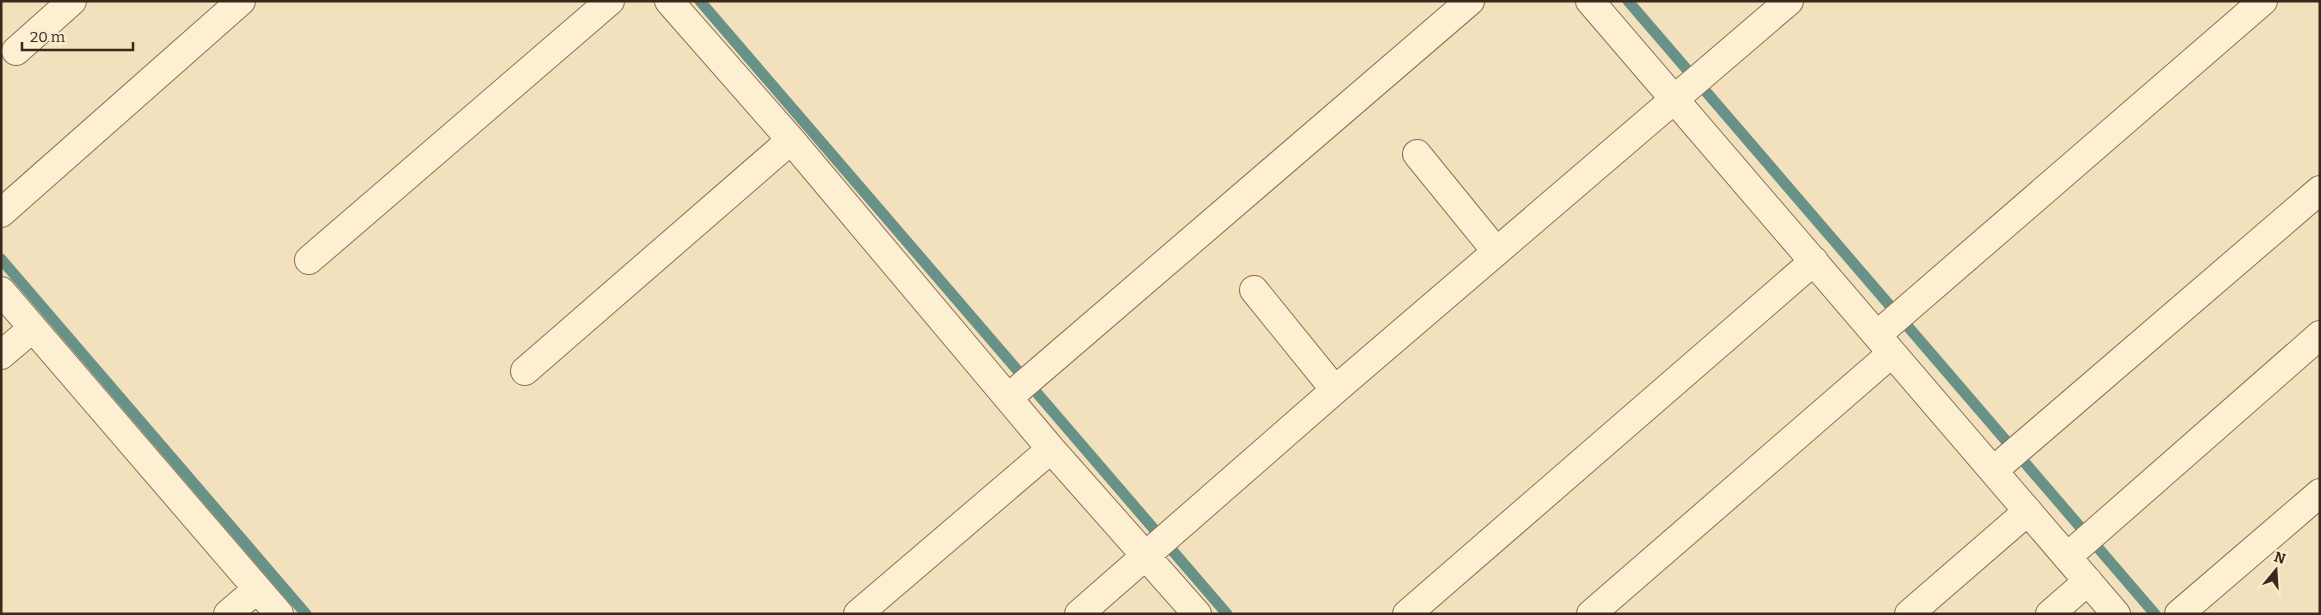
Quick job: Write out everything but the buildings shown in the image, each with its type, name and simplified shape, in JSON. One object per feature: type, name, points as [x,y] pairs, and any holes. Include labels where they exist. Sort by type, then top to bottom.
[{"type":"street","points":[[16,51],[72,1]]},
{"type":"street","points":[[1,212],[241,1]]},
{"type":"street","points":[[309,260],[610,1]]},
{"type":"street","points":[[669,1],[791,140],[1020,388],[1051,449],[1157,546],[1198,614]]},
{"type":"street","points":[[1020,388],[1470,1]]},
{"type":"street","points":[[1590,1],[1688,87],[1814,261],[1892,330],[2008,458],[2028,511],[2081,544],[2088,581],[2116,614]]},
{"type":"street","points":[[1079,614],[1335,390],[1788,1]]},
{"type":"street","points":[[1591,614],[1892,330],[2263,1]]},
{"type":"street","points":[[525,372],[791,140]]},
{"type":"street","points":[[1417,154],[1496,251]]},
{"type":"street","points":[[2008,458],[2320,190]]},
{"type":"street","points":[[1407,614],[1814,261]]},
{"type":"street","points":[[1254,290],[1335,390]]},
{"type":"street","points":[[1,291],[279,614]]},
{"type":"street","points":[[1,355],[33,328]]},
{"type":"street","points":[[2081,544],[2320,335]]},
{"type":"street","points":[[858,614],[1051,449]]},
{"type":"street","points":[[2179,614],[2320,493]]},
{"type":"street","points":[[1909,614],[2028,511]]},
{"type":"street","points":[[2050,614],[2088,581]]},
{"type":"street","points":[[228,614],[258,588]]},
{"type":"waterway","points":[[700,1],[1227,614]]},
{"type":"waterway","points":[[1628,1],[2155,614]]},
{"type":"waterway","points":[[1,259],[306,614]]}]
